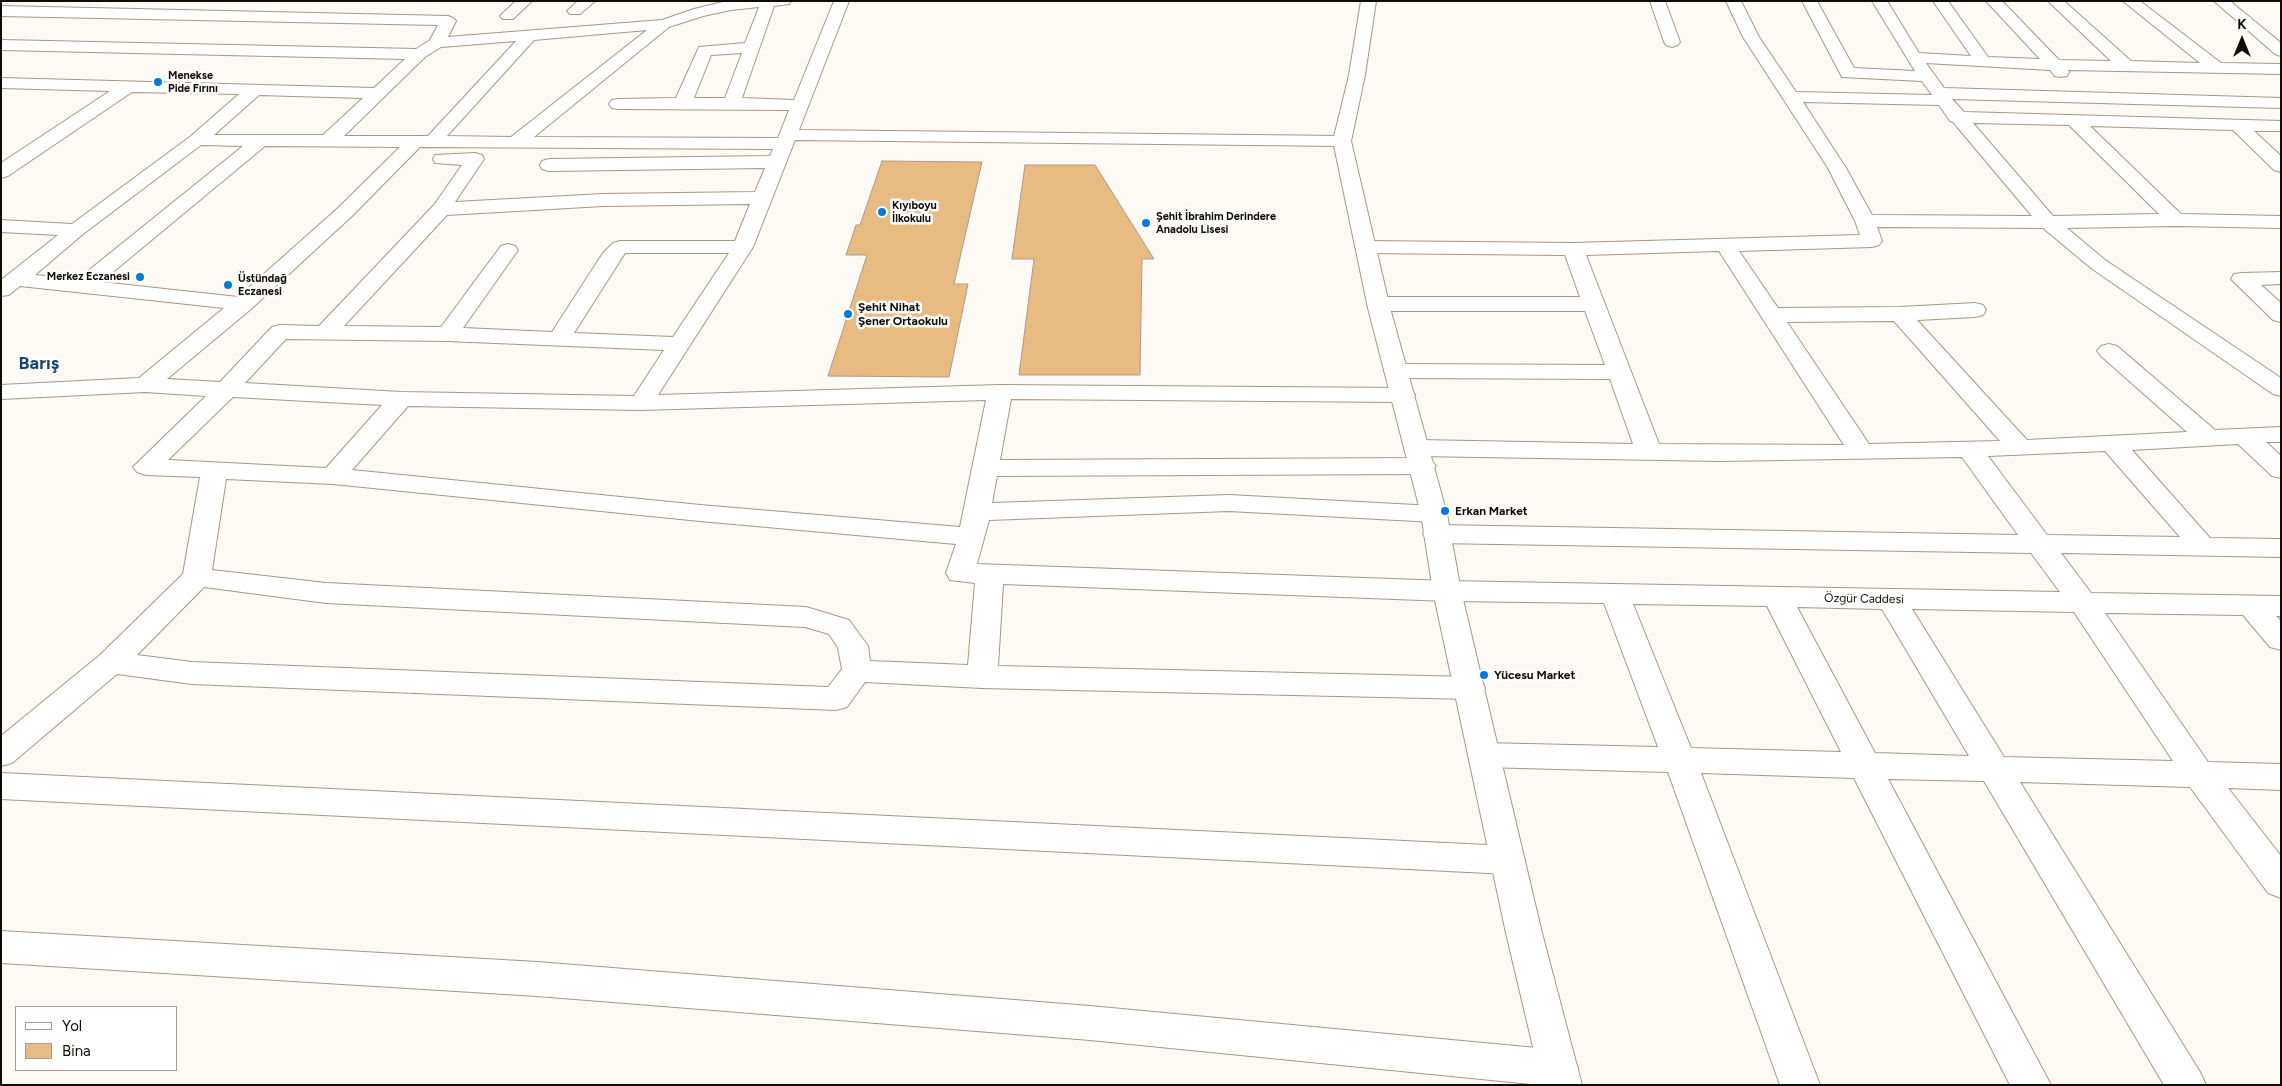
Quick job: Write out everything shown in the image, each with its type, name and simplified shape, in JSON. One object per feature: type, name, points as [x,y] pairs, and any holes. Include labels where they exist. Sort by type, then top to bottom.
[{"type":"street","points":[[1,7],[11,1]]},
{"type":"street","points":[[508,16],[525,1]]},
{"type":"street","points":[[575,12],[588,1]]},
{"type":"street","points":[[641,403],[743,247],[842,1]]},
{"type":"street","points":[[1,947],[547,980],[1090,1023],[1560,1076],[1508,860],[1447,591],[1436,524],[1420,457],[1378,304],[1342,141],[1357,75],[1369,1]]},
{"type":"street","points":[[1657,1],[1672,42]]},
{"type":"street","points":[[1365,247],[1573,249],[1872,241],[1866,221],[1837,168],[1751,37],[1733,1]]},
{"type":"street","points":[[1810,1],[1848,73],[1926,76]]},
{"type":"street","points":[[1879,1],[1914,58],[1956,117],[2048,222],[2098,264],[2281,389]]},
{"type":"street","points":[[1940,1],[1983,62]]},
{"type":"street","points":[[1993,1],[2108,120]]},
{"type":"street","points":[[2055,1],[2127,67]]},
{"type":"street","points":[[2130,1],[2218,69]]},
{"type":"street","points":[[2222,1],[2273,40],[2281,50]]},
{"type":"street","points":[[732,103],[752,48],[776,2]]},
{"type":"street","points":[[516,142],[664,24],[701,7],[776,2]]},
{"type":"street","points":[[1,11],[448,21],[438,43]]},
{"type":"street","points":[[1,172],[233,17]]},
{"type":"street","points":[[330,139],[419,54],[438,43],[664,24]]},
{"type":"street","points":[[145,385],[243,304],[345,212],[398,159],[424,141],[530,35]]},
{"type":"street","points":[[1,45],[419,54]]},
{"type":"street","points":[[683,103],[705,50],[752,48]]},
{"type":"street","points":[[1914,58],[2054,65],[2281,69]]},
{"type":"street","points":[[2261,69],[2281,88]]},
{"type":"street","points":[[5,90],[32,84],[377,93]]},
{"type":"street","points":[[9,284],[76,230],[197,140],[254,90]]},
{"type":"street","points":[[1790,97],[2085,97],[2281,103]]},
{"type":"street","points":[[618,104],[732,103],[801,105]]},
{"type":"street","points":[[1956,117],[2281,126]]},
{"type":"street","points":[[2074,120],[2176,220]]},
{"type":"street","points":[[2237,124],[2281,166]]},
{"type":"street","points":[[83,286],[262,139]]},
{"type":"street","points":[[197,140],[330,139],[516,142],[787,139],[1342,141]]},
{"type":"street","points":[[326,332],[441,209],[475,158],[398,159]]},
{"type":"street","points":[[549,165],[778,162]]},
{"type":"street","points":[[441,209],[603,200],[763,198]]},
{"type":"street","points":[[1866,221],[2048,222],[2176,220],[2281,222]]},
{"type":"street","points":[[1,226],[76,230]]},
{"type":"street","points":[[1726,246],[1862,452]]},
{"type":"street","points":[[558,340],[613,253],[620,247],[743,247]]},
{"type":"street","points":[[1573,249],[1650,452]]},
{"type":"street","points":[[447,334],[508,250]]},
{"type":"street","points":[[2281,278],[2242,279],[2281,315]]},
{"type":"street","points":[[9,284],[83,286],[243,304]]},
{"type":"street","points":[[1378,304],[1594,304]]},
{"type":"street","points":[[1772,315],[1900,314],[1975,310]]},
{"type":"street","points":[[1900,314],[2020,448]]},
{"type":"street","points":[[680,344],[447,334],[280,332],[226,390],[146,467],[333,476],[680,511],[974,524],[1229,503],[1436,524],[2040,545],[2281,548]]},
{"type":"street","points":[[2109,351],[2208,437]]},
{"type":"street","points":[[1,392],[145,385],[401,399],[641,403],[1000,392],[1400,383],[1619,372]]},
{"type":"street","points":[[974,524],[1000,392]]},
{"type":"street","points":[[333,476],[401,399]]},
{"type":"street","points":[[985,468],[1650,452],[1862,452],[2020,448],[2281,434]]},
{"type":"street","points":[[2245,437],[2281,470]]},
{"type":"street","points":[[2114,444],[2203,547]]},
{"type":"street","points":[[1969,449],[2084,603],[2199,775],[2281,883]]},
{"type":"street","points":[[1,754],[111,663],[197,577],[214,470]]},
{"type":"street","name":"Özgür Caddesi","points":[[974,524],[960,572],[1447,591],[2281,606]]},
{"type":"street","points":[[982,677],[990,574]]},
{"type":"street","points":[[111,663],[192,673],[836,699],[857,671],[853,646],[839,627],[806,617],[326,593],[197,577]]},
{"type":"street","points":[[1615,594],[1800,1085]]},
{"type":"street","points":[[1777,597],[2031,1085]]},
{"type":"street","points":[[1891,599],[1996,769],[2186,1085]]},
{"type":"street","points":[[2250,605],[2281,640]]},
{"type":"street","points":[[857,671],[982,677],[1470,688]]},
{"type":"street","points":[[1484,755],[2281,777]]},
{"type":"street","points":[[1,786],[1508,860]]},
{"type":"building","points":[[882,161],[982,162],[954,284],[968,284],[949,377],[828,376],[867,255],[846,255],[856,225],[860,225]]},
{"type":"building","points":[[1025,165],[1095,165],[1154,259],[1142,259],[1140,375],[1019,375],[1034,259],[1012,259]]},
{"type":"place","name":"Menekse Pide Fırını","points":[[158,82]]},
{"type":"place","name":"Kıyıboyu İlkokulu","points":[[882,212]]},
{"type":"place","name":"Şehit İbrahim Derindere Anadolu Lisesi","points":[[1146,223]]},
{"type":"place","name":"Merkez Eczanesi","points":[[140,277]]},
{"type":"place","name":"Üstündağ Eczanesi","points":[[228,285]]},
{"type":"place","name":"Şehit Nihat Şener Ortaokulu","points":[[848,314]]},
{"type":"place","name":"Erkan Market","points":[[1445,511]]},
{"type":"place","name":"Yücesu Market","points":[[1484,675]]},
{"type":"district","name":"Barış","points":[[39,364]]}]
